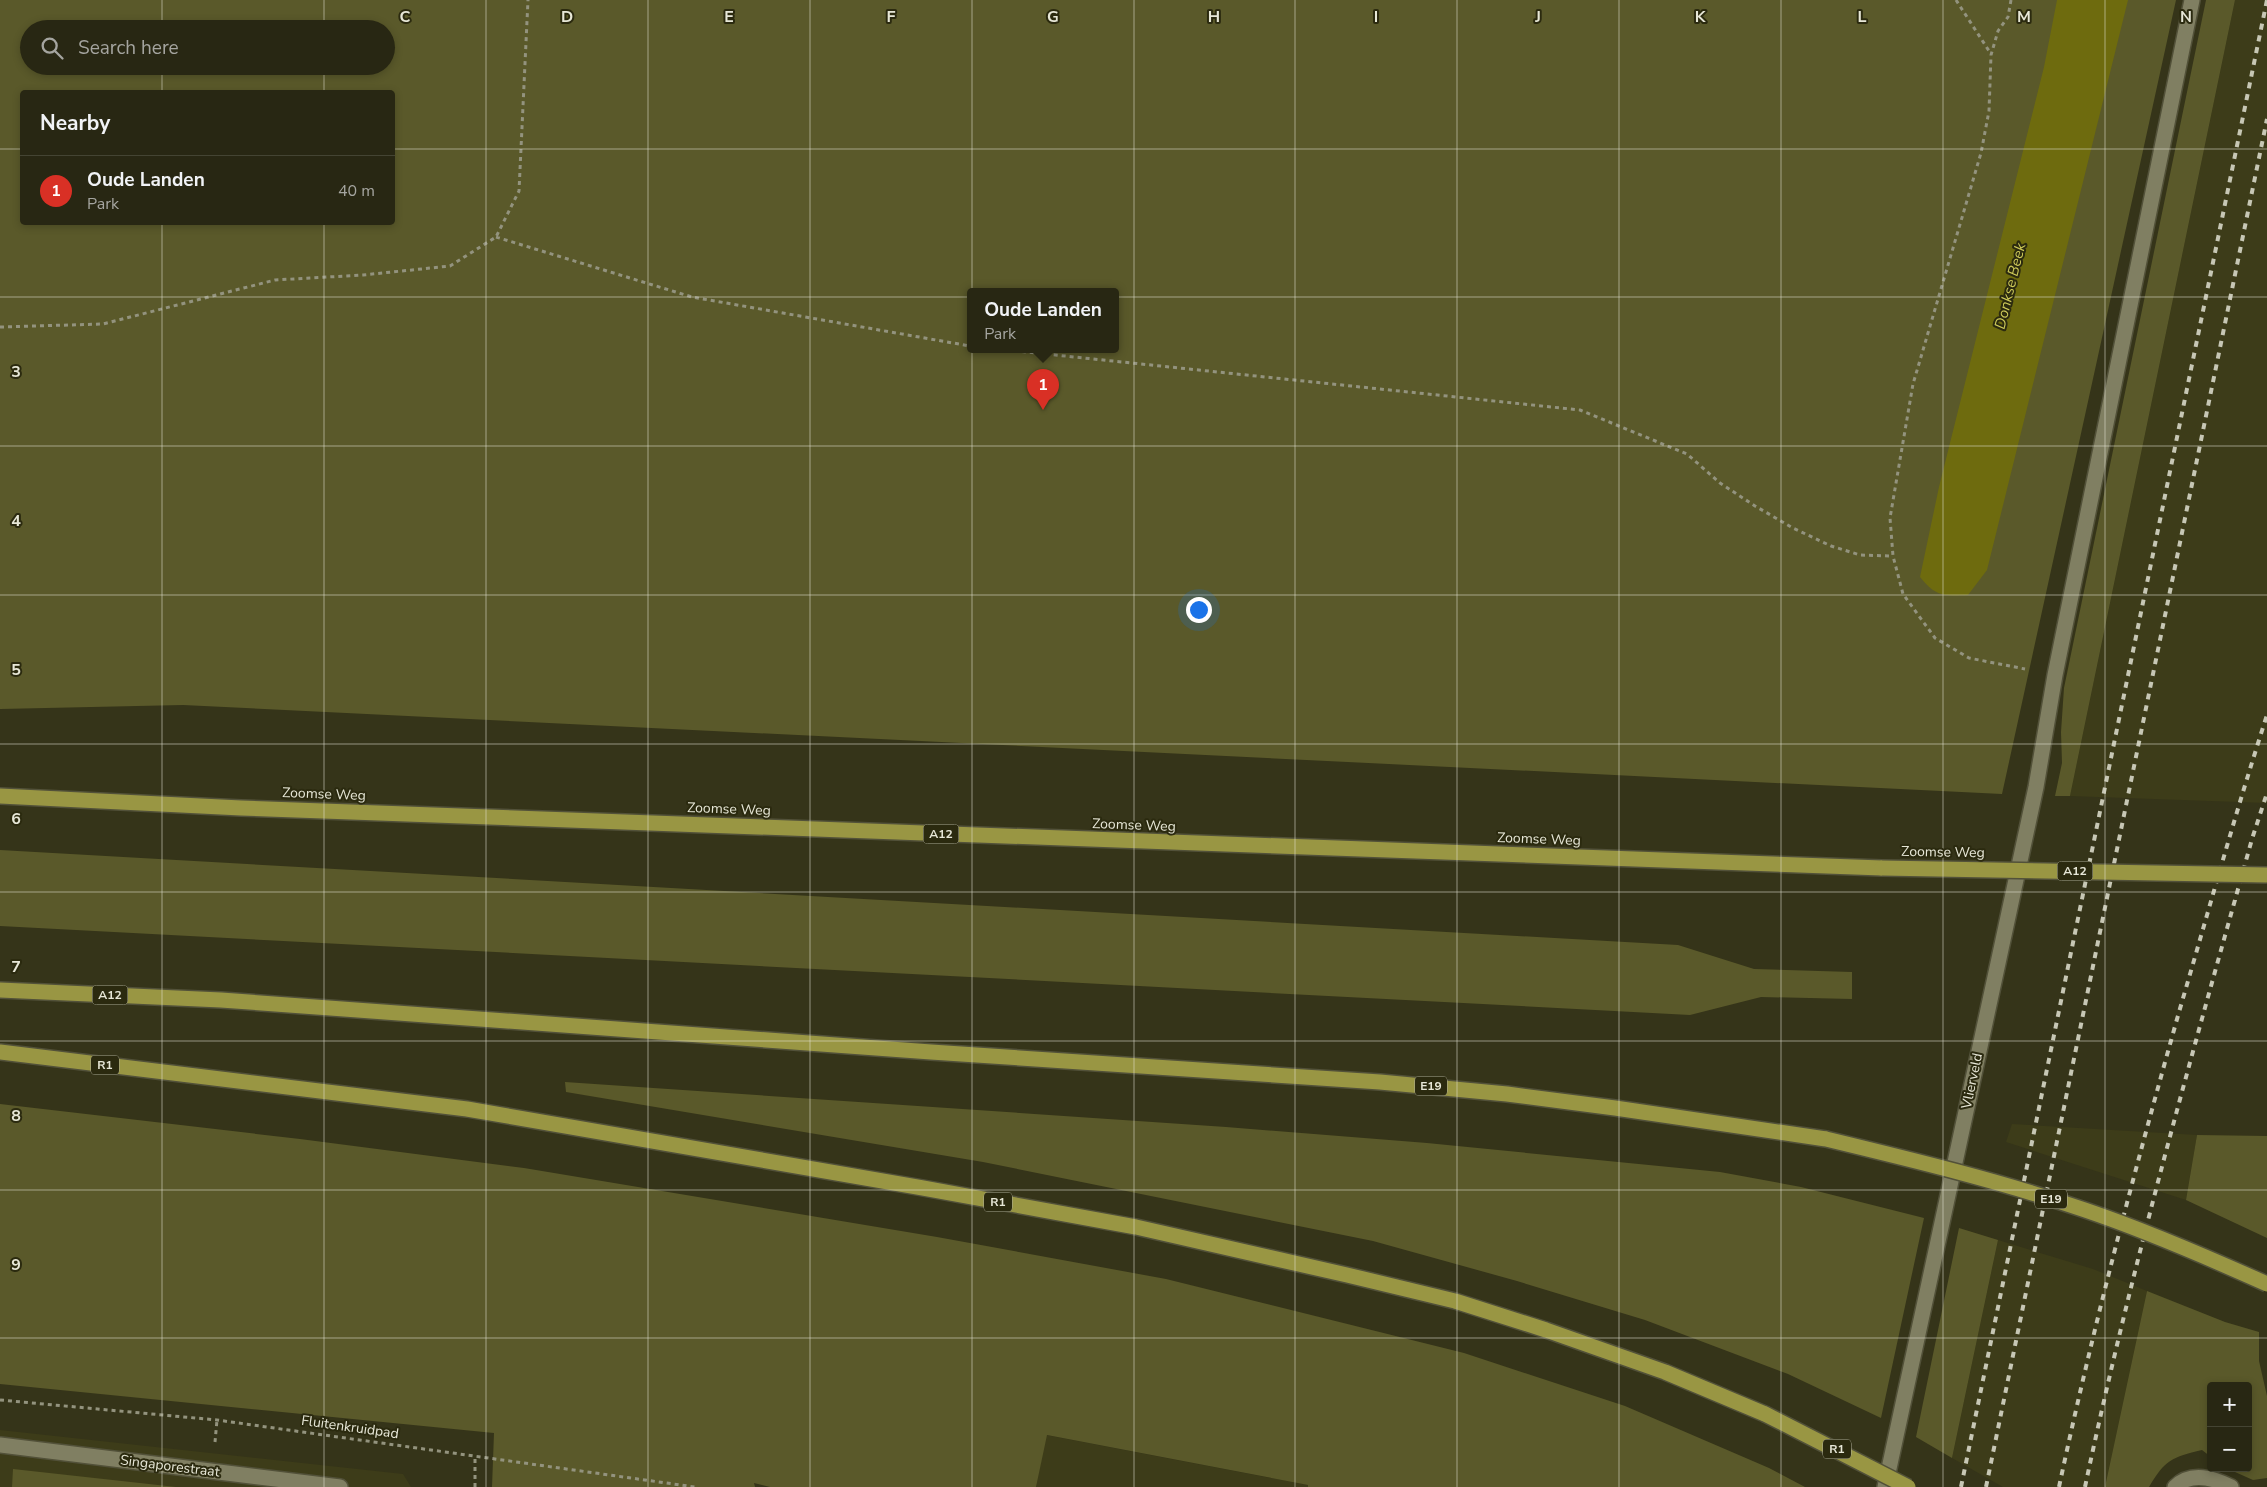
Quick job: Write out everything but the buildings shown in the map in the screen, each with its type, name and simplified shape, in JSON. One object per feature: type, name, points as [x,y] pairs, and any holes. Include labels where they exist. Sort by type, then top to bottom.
[{"type":"highway","name":"Zoomse Weg","points":[[0,796],[241,808],[1882,868],[2267,875]]},
{"type":"highway","name":"A12","points":[[0,990],[230,1001],[1034,1059]]},
{"type":"highway","name":"R1","points":[[0,1052],[467,1109],[913,1186],[1136,1227],[1347,1275],[1455,1301],[1546,1330],[1656,1369],[1765,1414],[1908,1487]]},
{"type":"highway","name":"E19","points":[[1034,1059],[1380,1082],[1497,1093],[1652,1113],[1826,1139],[2012,1186],[2086,1210],[2170,1241],[2267,1284]]},
{"type":"street","name":"Vlierveld","points":[[1885,1487],[2036,787],[2055,675],[2192,0]]},
{"type":"street","name":"Singaporestraat","points":[[0,1445],[340,1487]]},
{"type":"street","points":[[2175,1487],[2196,1477],[2218,1480],[2231,1487]]},
{"type":"path","points":[[0,327],[103,324],[275,280],[363,275],[450,266],[496,237],[519,191],[528,0]]},
{"type":"path","points":[[1956,0],[1991,55]]},
{"type":"path","points":[[2011,0],[2008,17],[1998,31],[1991,55],[1989,110],[1981,153],[1913,384],[1890,518],[1893,556],[1903,594],[1935,638],[1969,658],[2055,675]]},
{"type":"path","points":[[496,237],[692,297],[967,345]]},
{"type":"path","points":[[1036,353],[1580,410],[1687,454],[1720,483],[1755,506],[1793,528],[1830,546],[1860,555],[1893,556]]},
{"type":"path","name":"Fluitenkruidpad","points":[[0,1400],[217,1420],[695,1487]]},
{"type":"path","points":[[474,1487],[476,1455]]},
{"type":"shaded area","points":[[0,0],[2176,0],[2002,794],[183,705],[0,709]]},
{"type":"shaded area","points":[[2206,0],[2235,0],[2070,796],[2055,796],[2062,763],[2061,732],[2064,688]]},
{"type":"shaded area","points":[[2235,0],[2267,0],[2267,803],[2070,796]]},
{"type":"shaded area","points":[[0,850],[1678,945],[1754,969],[1852,972],[1852,999],[1761,997],[1690,1015],[0,926]]},
{"type":"shaded area","points":[[565,1082],[1226,1127],[1427,1143],[1720,1172],[1801,1187],[1924,1218],[1881,1418],[1788,1374],[1645,1320],[1517,1281],[1373,1241],[983,1162],[566,1092]]},
{"type":"shaded area","points":[[0,1104],[300,1139],[524,1168],[937,1237],[1166,1279],[1464,1353],[1625,1406],[1769,1468],[1805,1487],[1308,1487],[1308,1485],[1047,1435],[1036,1487],[770,1487],[754,1483],[755,1487],[492,1487],[494,1433],[0,1384]]},
{"type":"shaded area","points":[[2012,1124],[2197,1135],[2186,1200],[2006,1142]]},
{"type":"shaded area","points":[[2197,1135],[2267,1136],[2267,1238],[2186,1200]]},
{"type":"shaded area","points":[[1959,1228],[1998,1240],[1952,1458],[1916,1437]]},
{"type":"shaded area","points":[[1998,1240],[2093,1269],[2147,1291],[2105,1487],[2003,1487],[1952,1458]]},
{"type":"shaded area","points":[[2147,1291],[2225,1322],[2259,1332],[2259,1361],[2267,1396],[2267,1478],[2253,1480],[2235,1472],[2252,1472],[2252,1382],[2207,1382],[2207,1454],[2202,1450],[2170,1461],[2149,1487],[2105,1487]]},
{"type":"shaded area","points":[[0,1430],[403,1474],[411,1487],[0,1487]]},
{"type":"shaded area","points":[[1046,1435],[1308,1485],[1308,1487],[1036,1487]]},
{"type":"shaded area","points":[[13,1469],[176,1487],[12,1487]]},
{"type":"water","name":"Donkse Beek","points":[[2057,0],[2128,0],[1987,570],[1968,595],[1946,595],[1936,592],[1920,577],[1939,487],[2044,67]]},
{"type":"railway","points":[[1961,1487],[2267,0]]},
{"type":"railway","points":[[1986,1487],[2267,119]]},
{"type":"railway","points":[[2059,1487],[2100,1308],[2146,1130],[2267,715]]},
{"type":"railway","points":[[2085,1487],[2122,1324],[2163,1162],[2252,839],[2267,793]]},
{"type":"place","name":"Oude Landen","points":[[1043,410]]}]
